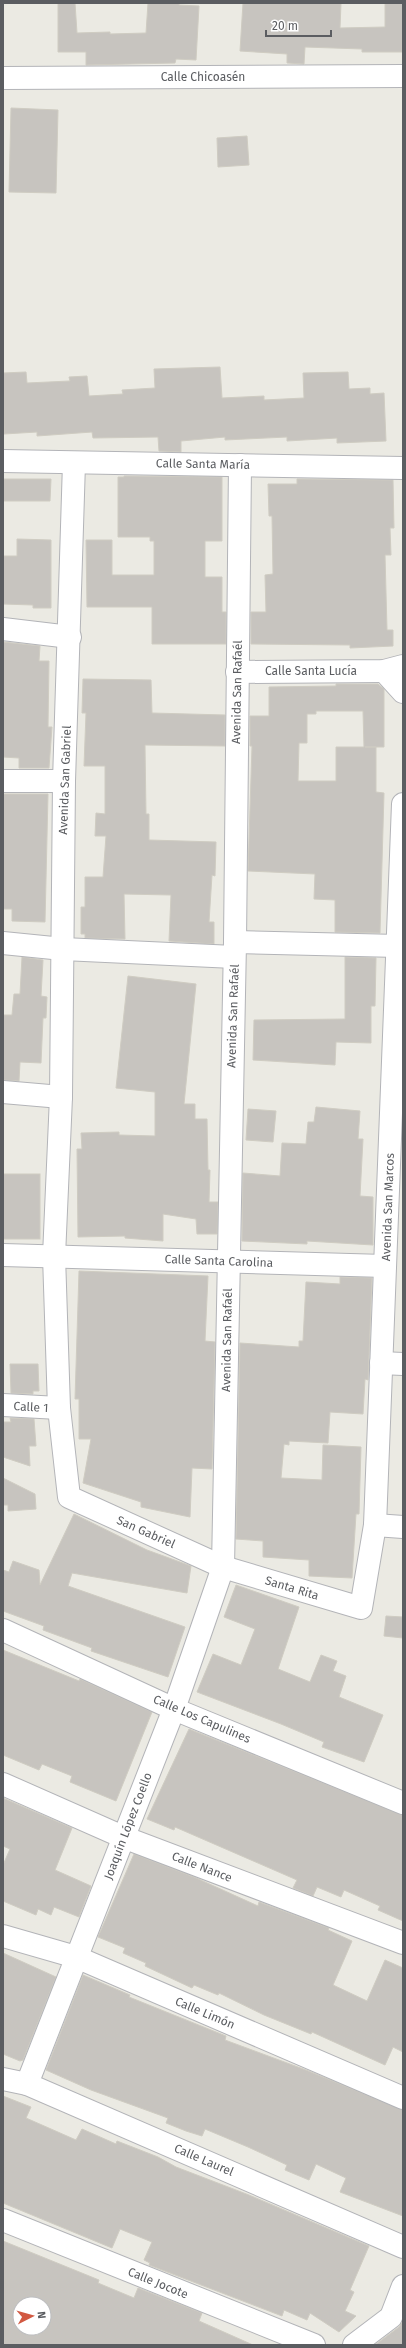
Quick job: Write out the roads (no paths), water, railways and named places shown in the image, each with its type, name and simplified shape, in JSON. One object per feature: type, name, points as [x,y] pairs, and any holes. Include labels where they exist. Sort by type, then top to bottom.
[{"type":"street","name":"Calle Chicoasén","points":[[3,78],[403,76]]},
{"type":"street","name":"Calle Santa María","points":[[3,461],[403,468]]},
{"type":"street","name":"Avenida San Gabriel","points":[[61,1098],[64,781],[70,637],[74,463]]},
{"type":"street","name":"Avenida San Rafaél","points":[[223,1567],[234,950],[240,465]]},
{"type":"street","points":[[3,629],[70,637]]},
{"type":"street","points":[[394,669],[403,692]]},
{"type":"street","name":"Calle Santa Lucía","points":[[237,672],[394,669]]},
{"type":"street","points":[[3,781],[64,781]]},
{"type":"street","name":"Avenida San Marcos","points":[[361,1608],[375,1525],[385,1266],[395,1194],[399,1038],[398,946],[402,880],[403,804]]},
{"type":"street","points":[[3,943],[63,949],[234,950],[398,946]]},
{"type":"street","points":[[3,1092],[61,1098],[54,1256],[59,1408]]},
{"type":"street","name":"Calle Santa Carolina","points":[[3,1255],[385,1266]]},
{"type":"street","points":[[381,1363],[403,1364]]},
{"type":"street","name":"Calle 1","points":[[3,1405],[59,1408]]},
{"type":"street","name":"San Gabriel","points":[[59,1408],[69,1497],[223,1567]]},
{"type":"street","points":[[375,1525],[403,1526]]},
{"type":"street","name":"Santa Rita","points":[[223,1567],[361,1608]]},
{"type":"street","name":"Joaquín López Coello","points":[[27,2084],[174,1709],[223,1567]]},
{"type":"street","name":"Calle Los Capulines","points":[[3,1630],[174,1709],[403,1803]]},
{"type":"street","name":"Calle Nance","points":[[3,1784],[123,1837],[403,1943]]},
{"type":"street","name":"Calle Limón","points":[[3,1936],[76,1957],[403,2098]]},
{"type":"street","name":"Calle Laurel","points":[[3,2079],[27,2084],[403,2247]]},
{"type":"street","name":"Calle Jocote","points":[[3,2220],[314,2345]]},
{"type":"street","points":[[354,2345],[391,2317],[403,2286]]}]
